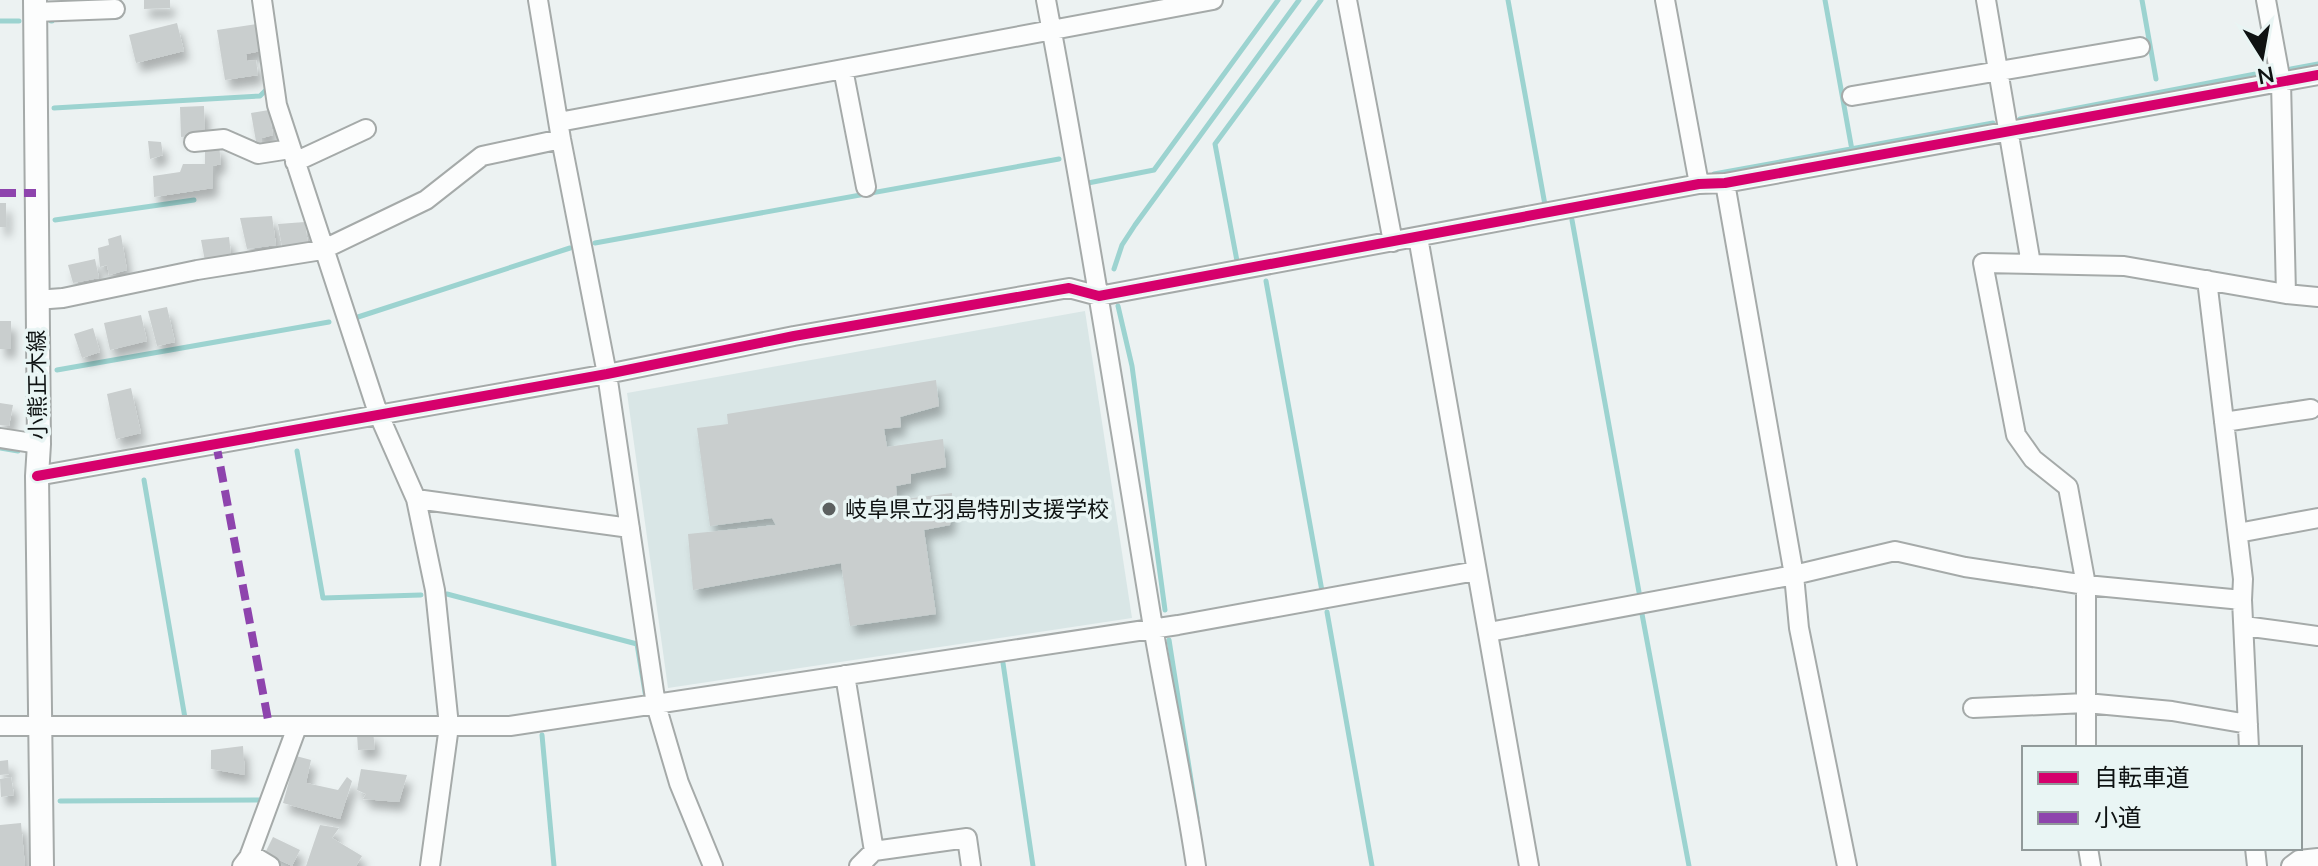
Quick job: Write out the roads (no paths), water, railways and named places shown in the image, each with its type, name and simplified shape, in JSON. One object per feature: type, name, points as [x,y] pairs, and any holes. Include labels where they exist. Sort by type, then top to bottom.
[{"type":"main road","name":"小熊正木線","points":[[35,6],[42,866]]},
{"type":"street","points":[[262,0],[277,105],[322,250],[378,413],[416,499],[435,590],[449,726],[430,866]]},
{"type":"street","points":[[538,0],[607,374],[656,705],[679,783],[713,866]]},
{"type":"street","points":[[1046,0],[1196,866]]},
{"type":"street","points":[[36,300],[63,298],[197,270],[322,250],[426,200],[482,156],[560,130],[843,69],[1213,0]]},
{"type":"street","points":[[1347,0],[1393,242]]},
{"type":"street","points":[[1665,0],[1699,184]]},
{"type":"street","points":[[1986,0],[2031,264]]},
{"type":"street","points":[[2266,0],[2281,82],[2286,294]]},
{"type":"street","points":[[35,6],[115,9]]},
{"type":"street","points":[[1852,96],[2140,47]]},
{"type":"street","points":[[843,69],[866,187]]},
{"type":"street","points":[[37,476],[607,374],[794,336],[1069,288],[1099,296],[1699,184],[1725,183],[2318,75]]},
{"type":"street","points":[[194,142],[224,139],[258,154],[292,155],[366,129]]},
{"type":"street","points":[[1725,183],[1794,575],[1799,628],[1847,866]]},
{"type":"street","points":[[1418,237],[1529,866]]},
{"type":"street","points":[[2086,746],[2086,585],[2068,487],[2033,459],[2016,435],[1983,263],[2124,266],[2318,297]]},
{"type":"street","points":[[2207,280],[2243,579],[2249,746]]},
{"type":"street","points":[[2224,422],[2311,409]]},
{"type":"street","points":[[0,438],[39,444]]},
{"type":"street","points":[[416,499],[630,528]]},
{"type":"street","points":[[2238,533],[2318,518]]},
{"type":"street","points":[[1489,632],[1794,575],[1895,551],[1965,567],[2086,585],[2242,600]]},
{"type":"street","points":[[0,726],[510,726],[1178,625],[1476,571]]},
{"type":"street","points":[[2244,626],[2318,636]]},
{"type":"street","points":[[845,675],[874,851]]},
{"type":"street","points":[[1973,708],[2086,703],[2172,711],[2248,724]]},
{"type":"street","points":[[270,866],[246,860],[297,727]]},
{"type":"street","points":[[859,866],[874,851],[967,838],[971,866]]},
{"type":"street","points":[[2291,866],[2299,860],[2318,858]]},
{"type":"waterway","points":[[1088,183],[1154,170],[1278,0]]},
{"type":"waterway","points":[[1114,269],[1122,245],[1135,225],[1299,0]]},
{"type":"waterway","points":[[1237,261],[1215,144],[1321,0]]},
{"type":"waterway","points":[[1508,0],[1545,205]]},
{"type":"waterway","points":[[1825,0],[1852,150]]},
{"type":"waterway","points":[[2142,0],[2156,79]]},
{"type":"waterway","points":[[0,21],[19,21]]},
{"type":"waterway","points":[[2291,69],[2318,64]]},
{"type":"waterway","points":[[2020,119],[2266,72]]},
{"type":"waterway","points":[[54,108],[260,96],[266,90]]},
{"type":"waterway","points":[[1714,174],[1993,123]]},
{"type":"waterway","points":[[595,243],[1059,159]]},
{"type":"waterway","points":[[55,220],[194,200]]},
{"type":"waterway","points":[[1572,220],[1639,592]]},
{"type":"waterway","points":[[358,317],[570,248]]},
{"type":"waterway","points":[[1266,281],[1322,591]]},
{"type":"waterway","points":[[1118,306],[1132,366],[1165,610]]},
{"type":"waterway","points":[[57,370],[329,322]]},
{"type":"waterway","points":[[0,448],[18,451]]},
{"type":"waterway","points":[[297,451],[323,598],[421,595]]},
{"type":"waterway","points":[[144,480],[185,718]]},
{"type":"waterway","points":[[447,594],[637,644],[646,698],[643,699]]},
{"type":"waterway","points":[[1327,612],[1372,866]]},
{"type":"waterway","points":[[1642,614],[1689,866]]},
{"type":"waterway","points":[[1169,640],[1197,818]]},
{"type":"waterway","points":[[1003,663],[1033,866]]},
{"type":"waterway","points":[[542,735],[554,866]]},
{"type":"waterway","points":[[60,801],[263,800],[265,797]]},
{"type":"place","name":"岐阜県立羽島特別支援学校","points":[[829,509]]}]
